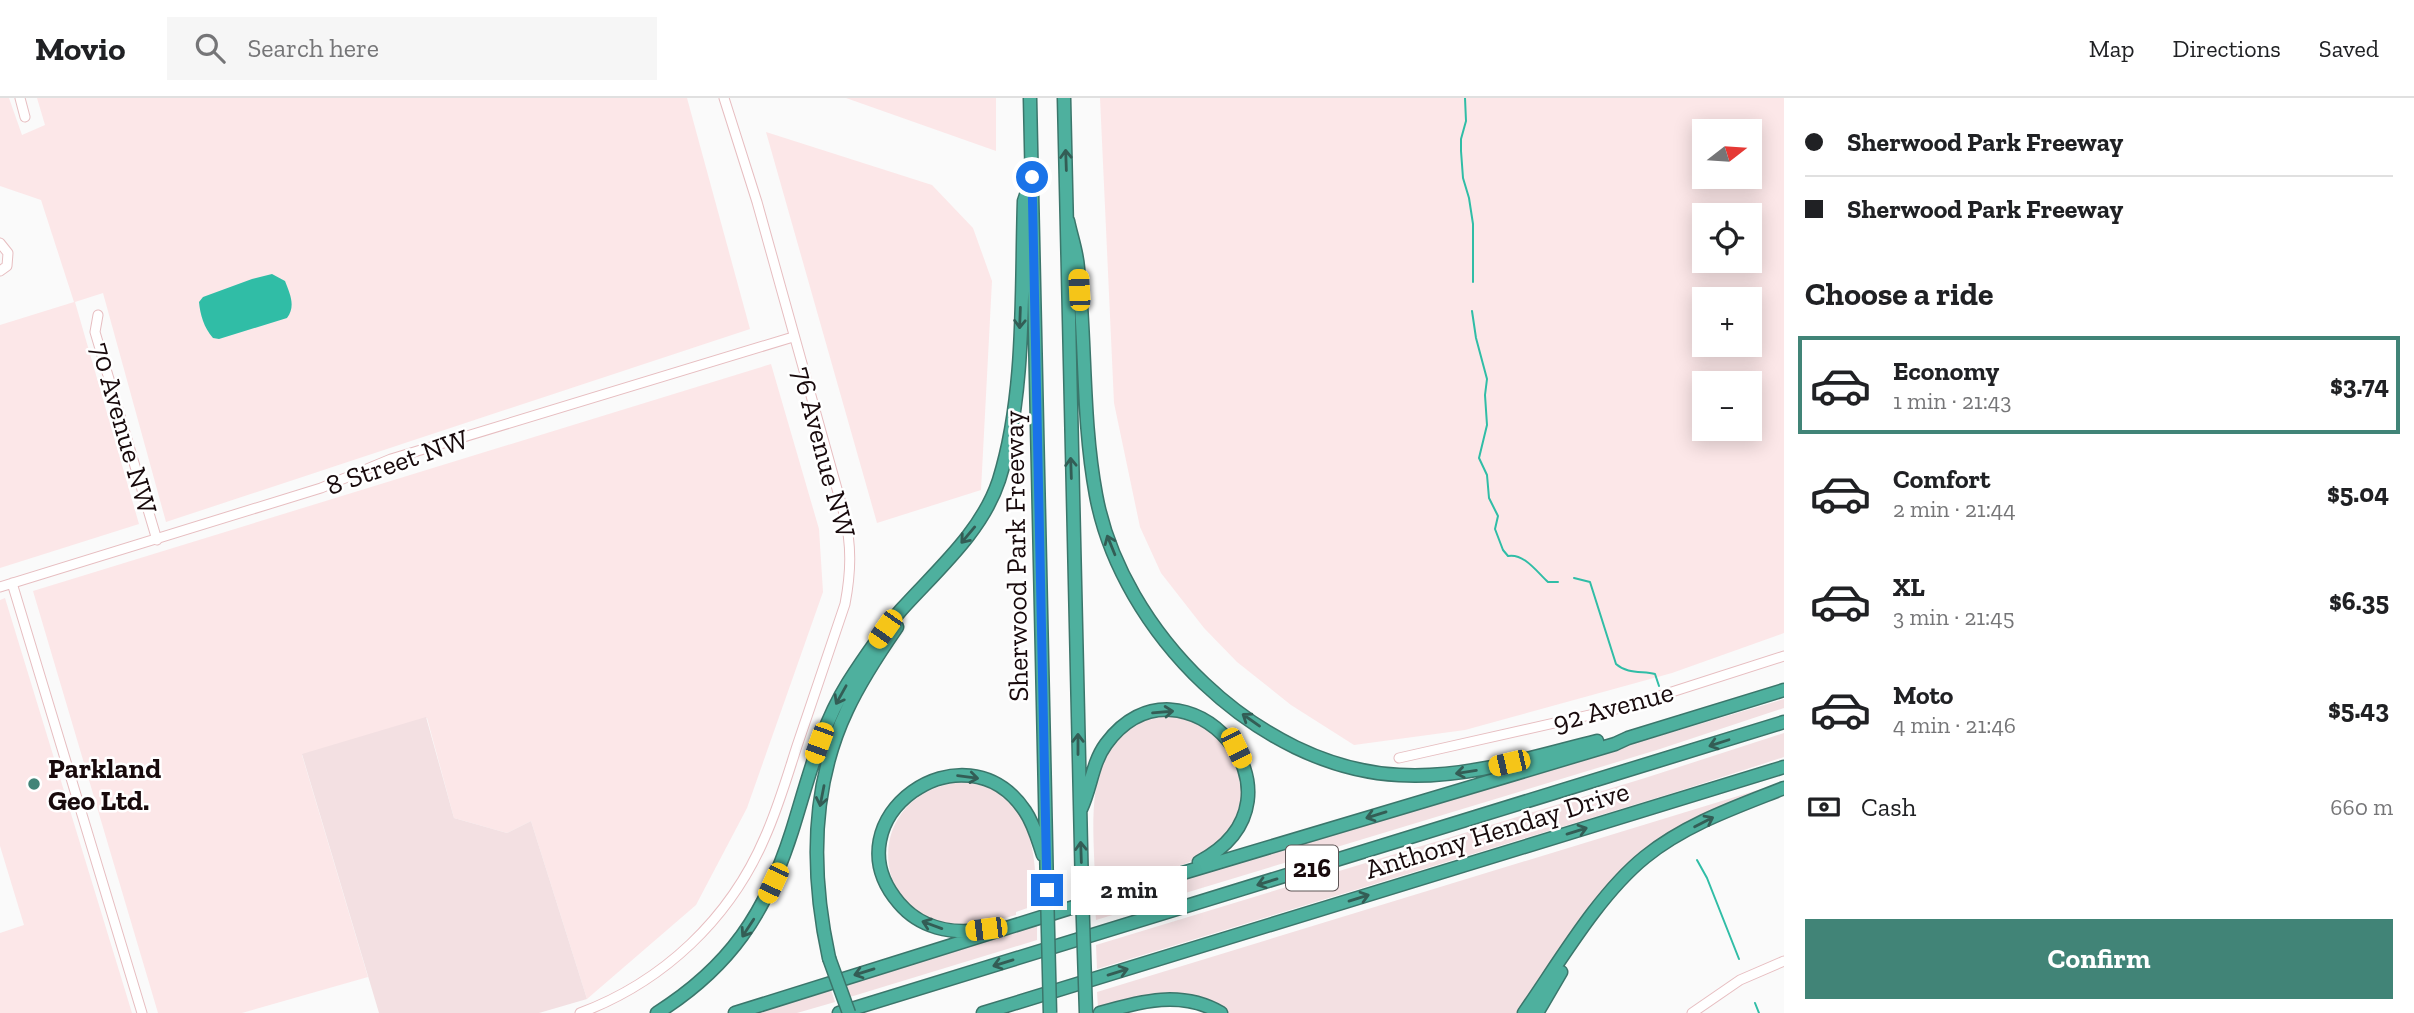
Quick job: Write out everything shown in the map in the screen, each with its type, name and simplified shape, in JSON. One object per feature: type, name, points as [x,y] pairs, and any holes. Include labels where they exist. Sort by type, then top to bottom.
[{"type":"highway","name":"Sherwood Park Freeway","points":[[1030,98],[1050,1013]]},
{"type":"highway","name":"Sherwood Park Freeway","points":[[1064,98],[1071,462],[1078,650],[1079,812],[1086,1013]]},
{"type":"highway","points":[[657,1013],[714,970],[749,928],[778,870],[816,753],[835,706],[885,629],[976,526],[998,483],[1008,449],[1017,385],[1024,201],[1032,177]]},
{"type":"highway","points":[[1068,221],[1078,265],[1089,454],[1096,498],[1107,538],[1132,590],[1158,631],[1195,675],[1222,699],[1275,736],[1326,760],[1377,773],[1449,774],[1509,763],[1611,738],[1628,738]]},
{"type":"highway","points":[[849,1013],[829,958],[818,892],[816,845],[821,798],[834,745],[846,712],[864,677],[943,564]]},
{"type":"highway","points":[[735,1013],[1176,875],[1615,744],[1784,690]]},
{"type":"highway","points":[[1079,812],[1089,792],[1098,756],[1121,727],[1141,717],[1167,711],[1194,715],[1207,721],[1228,738],[1243,763],[1247,779],[1245,810],[1230,838],[1221,848],[1176,875]]},
{"type":"highway","name":"Anthony Henday Drive","points":[[839,1013],[1784,722]]},
{"type":"highway","name":"Anthony Henday Drive","points":[[983,1013],[1784,767]]},
{"type":"highway","points":[[999,930],[959,931],[936,928],[903,908],[888,888],[880,857],[882,834],[892,810],[914,789],[940,778],[969,776],[994,783],[1017,800],[1026,812],[1047,869]]},
{"type":"highway","points":[[1524,1013],[1615,885],[1646,857],[1711,818],[1784,788]]},
{"type":"highway","points":[[1537,1013],[1571,957],[1570,947]]},
{"type":"highway","points":[[1100,1013],[1144,1001],[1179,999],[1210,1006],[1221,1013]]},
{"type":"street","points":[[20,98],[25,117]]},
{"type":"street","name":"76 Avenue NW","points":[[580,1013],[624,993],[671,962],[713,921],[742,882],[773,818],[845,604],[850,576],[848,532],[757,202],[724,98]]},
{"type":"street","points":[[0,243],[8,253],[6,266],[0,271]]},
{"type":"street","name":"70 Avenue NW","points":[[98,315],[95,332],[157,540]]},
{"type":"street","name":"8 Street NW","points":[[0,587],[321,488],[391,459],[793,337]]},
{"type":"street","points":[[12,583],[142,1013]]},
{"type":"street","name":"92 Avenue","points":[[1399,758],[1625,707],[1784,656]]},
{"type":"street","points":[[1692,1013],[1740,980],[1784,961]]},
{"type":"shaded area","points":[[0,98],[9,98],[22,135],[45,125],[37,98],[687,98],[750,329],[166,522],[103,293],[75,302],[139,524],[0,568],[0,325],[74,302],[41,200],[0,186]]},
{"type":"shaded area","points":[[846,98],[996,98],[996,151]]},
{"type":"shaded area","points":[[1100,98],[1784,98],[1784,633],[1672,673],[1465,730],[1354,745],[1291,705],[1237,662],[1204,628],[1161,573],[1140,527],[1114,403]]},
{"type":"shaded area","points":[[766,132],[932,185],[973,228],[992,281],[981,490],[877,523]]},
{"type":"shaded area","points":[[272,274],[285,281],[289,291],[292,304],[287,318],[219,339],[213,338],[201,316],[199,302],[203,297]]},
{"type":"shaded area","points":[[771,364],[819,529],[823,592],[747,808],[696,905],[587,999],[531,821],[507,833],[454,818],[427,718],[302,755],[368,977],[242,1013],[158,1013],[33,591]]},
{"type":"shaded area","points":[[5,598],[132,1013],[0,1013],[0,933],[24,925],[0,846],[0,600]]},
{"type":"shaded area","points":[[1784,699],[1784,708],[1660,749],[1096,920],[1095,907],[1385,817]]},
{"type":"shaded area","points":[[1167,716],[1199,723],[1216,733],[1223,741],[1241,777],[1243,789],[1240,809],[1231,827],[1218,843],[1202,856],[1159,872],[1126,881],[1124,877],[1095,887],[1093,819],[1099,773],[1108,752],[1121,735],[1140,722]]},
{"type":"shaded area","points":[[426,717],[454,818],[507,833],[531,821],[587,999],[539,1013],[379,1013],[302,754]]},
{"type":"shaded area","points":[[1784,733],[1784,757],[1097,969],[1096,945]]},
{"type":"shaded area","points":[[962,782],[985,786],[1002,796],[1016,809],[1025,825],[1034,863],[1036,905],[1016,912],[1016,915],[977,924],[953,924],[924,916],[904,899],[892,877],[888,853],[893,829],[907,807],[930,790]]},
{"type":"shaded area","points":[[1761,789],[1682,825],[1636,857],[1580,920],[1517,1013],[1229,1013],[1214,1003],[1182,994],[1149,996],[1098,1008],[1097,992]]},
{"type":"shaded area","points":[[1037,924],[1037,940],[850,997],[844,982]]},
{"type":"shaded area","points":[[830,987],[835,1002],[797,1013],[747,1013]]},
{"type":"waterway","points":[[1465,98],[1466,121],[1461,151],[1463,178],[1473,224],[1473,282]]},
{"type":"waterway","points":[[1472,311],[1487,379],[1487,425],[1479,458],[1487,475],[1489,498],[1498,516],[1495,529],[1508,556],[1525,560],[1548,582],[1558,582]]},
{"type":"waterway","points":[[1574,578],[1590,582],[1616,664],[1630,671],[1655,674],[1659,686]]},
{"type":"waterway","points":[[1697,860],[1707,878],[1739,959]]},
{"type":"waterway","points":[[1755,1003],[1759,1013]]},
{"type":"place","name":"Parkland Geo Ltd.","points":[[34,784]]},
{"type":"route","points":[[1032,177],[1047,890]]}]
